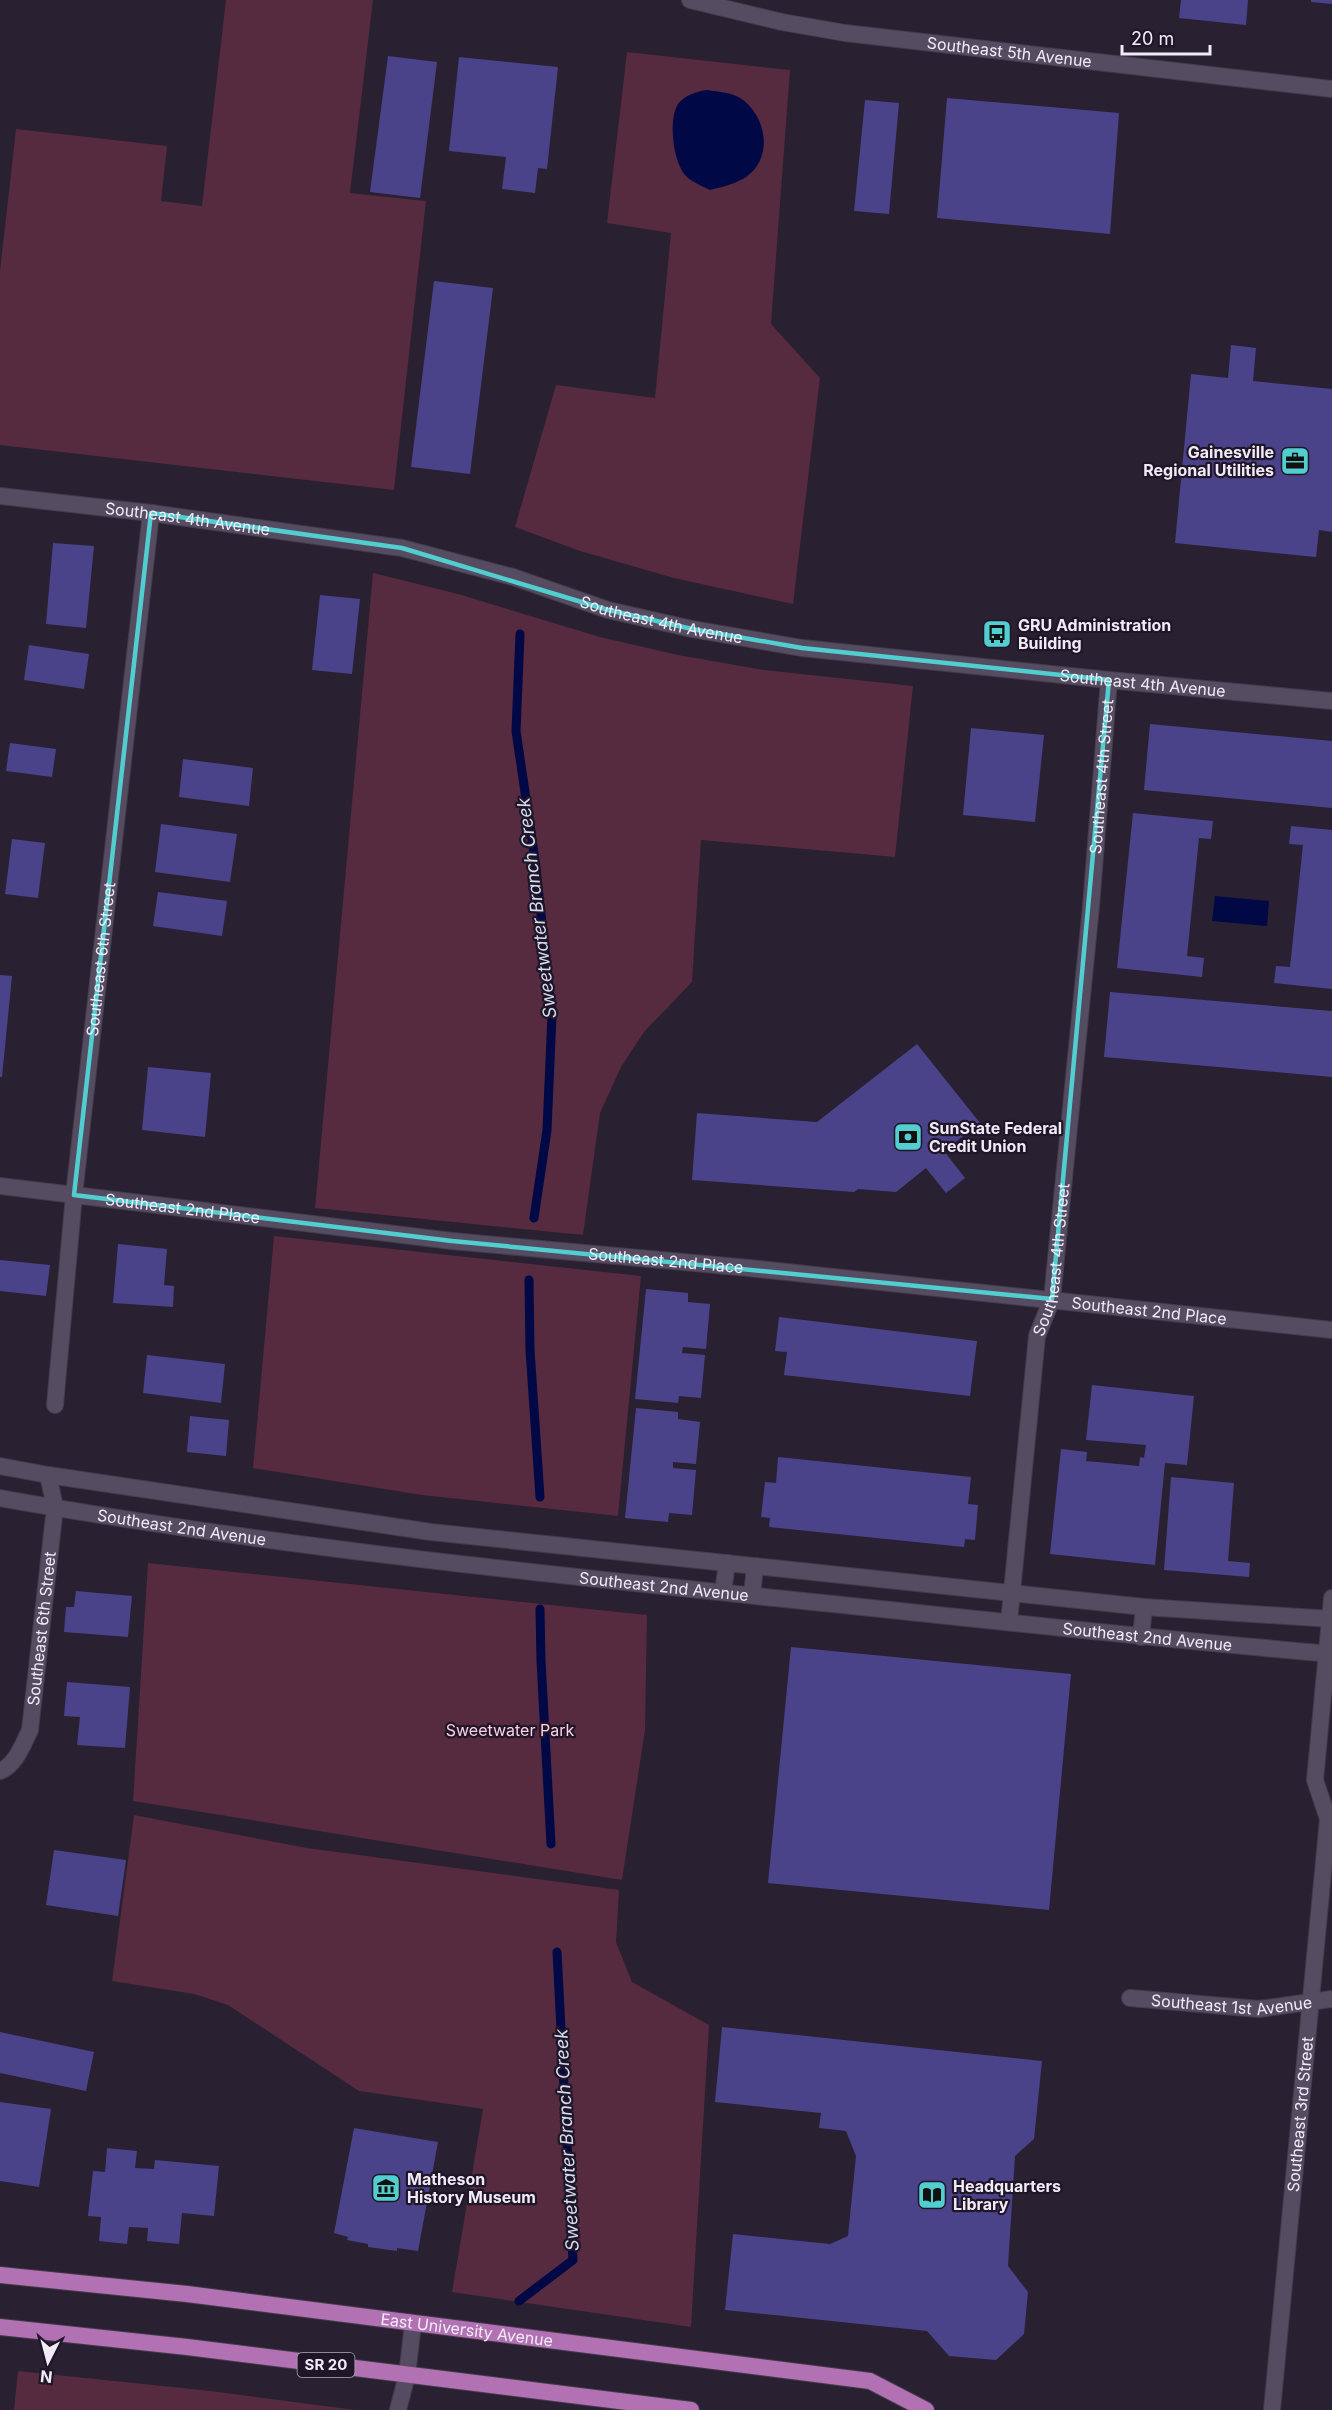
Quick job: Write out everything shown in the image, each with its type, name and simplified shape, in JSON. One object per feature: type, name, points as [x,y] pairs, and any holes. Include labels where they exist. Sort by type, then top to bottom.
[{"type":"main road","name":"East University Avenue","points":[[0,2275],[187,2294],[870,2380],[926,2410]]},
{"type":"main road","name":"SR 20","points":[[0,2327],[407,2375],[610,2405],[690,2410]]},
{"type":"street","name":"Southeast 5th Avenue","points":[[690,0],[782,22],[857,34],[1332,89]]},
{"type":"street","name":"Southeast 4th Avenue","points":[[0,496],[151,513],[402,548],[513,577],[608,610],[692,629],[802,648],[1332,701]]},
{"type":"street","name":"Southeast 6th Street","points":[[55,1405],[74,1195],[151,513]]},
{"type":"street","name":"Southeast 4th Street","points":[[1009,1622],[1037,1336],[1052,1299],[1091,906],[1108,680]]},
{"type":"street","name":"Southeast 2nd Place","points":[[0,1186],[452,1241],[749,1268],[1332,1330]]},
{"type":"street","name":"Southeast 2nd Avenue","points":[[0,1466],[431,1532],[1144,1607],[1331,1619]]},
{"type":"street","name":"Southeast 6th Street","points":[[0,1772],[19,1753],[30,1730],[54,1507],[48,1475]]},
{"type":"street","name":"Southeast 2nd Avenue","points":[[0,1498],[430,1561],[1141,1637],[1329,1654]]},
{"type":"street","points":[[723,1592],[727,1563]]},
{"type":"street","points":[[752,1595],[755,1566]]},
{"type":"street","name":"Southeast 3rd Street","points":[[1272,2410],[1310,2001],[1330,1816],[1315,1780],[1329,1654],[1332,1598]]},
{"type":"street","points":[[1141,1637],[1144,1607]]},
{"type":"street","name":"Southeast 1st Avenue","points":[[1130,1998],[1259,2009],[1332,1999]]},
{"type":"street","points":[[398,2410],[407,2375],[412,2324]]},
{"type":"highlighted area","points":[[151,513],[402,548],[608,610],[692,629],[802,648],[1109,680],[1052,1299],[452,1241],[74,1195]]},
{"type":"green space","points":[[226,0],[373,0],[350,193],[426,201],[394,490],[0,445],[0,271],[16,129],[167,146],[161,201],[202,206]]},
{"type":"green space","points":[[627,52],[790,70],[771,324],[820,378],[793,604],[674,578],[580,551],[515,527],[556,385],[655,398],[671,233],[607,223]]},
{"type":"green space","points":[[373,573],[458,594],[600,637],[678,655],[764,670],[913,686],[895,857],[701,840],[692,982],[644,1032],[621,1067],[600,1113],[583,1235],[315,1208]]},
{"type":"green space","points":[[274,1236],[641,1276],[618,1516],[422,1495],[253,1468]]},
{"type":"green space","name":"Sweetwater Park","points":[[148,1563],[647,1615],[645,1730],[622,1880],[133,1801]]},
{"type":"green space","points":[[134,1815],[307,1848],[619,1890],[616,1942],[632,1982],[709,2025],[691,2327],[452,2292],[483,2109],[359,2091],[228,2005],[194,1994],[112,1981]]},
{"type":"green space","points":[[18,2371],[211,2391],[355,2410],[14,2410]]},
{"type":"shaded area","points":[[707,90],[730,94],[743,100],[757,117],[764,138],[760,160],[755,169],[737,182],[710,190],[686,176],[678,161],[673,141],[673,120],[678,104],[691,94]]},
{"type":"shaded area","points":[[1215,896],[1269,901],[1267,926],[1212,921]]},
{"type":"building","points":[[1181,0],[1248,0],[1246,25],[1179,18]]},
{"type":"building","points":[[1311,0],[1332,0],[1332,4],[1311,2]]},
{"type":"building","points":[[388,56],[437,62],[420,198],[370,192]]},
{"type":"building","points":[[459,57],[558,67],[547,169],[538,168],[535,193],[502,189],[506,157],[449,151]]},
{"type":"building","points":[[947,98],[1119,113],[1110,234],[937,218]]},
{"type":"building","points":[[865,100],[899,103],[889,214],[854,211]]},
{"type":"building","points":[[434,281],[493,288],[470,474],[411,467]]},
{"type":"building","points":[[1231,345],[1256,348],[1253,381],[1332,389],[1332,532],[1319,530],[1316,557],[1175,543],[1191,374],[1228,378]]},
{"type":"building","points":[[53,543],[94,546],[86,628],[46,624]]},
{"type":"building","points":[[320,595],[360,599],[352,674],[312,670]]},
{"type":"building","points":[[29,645],[89,654],[84,689],[24,680]]},
{"type":"building","points":[[1150,724],[1332,741],[1332,808],[1144,790]]},
{"type":"building","points":[[971,728],[1044,735],[1035,822],[963,815]]},
{"type":"building","points":[[10,743],[56,749],[52,777],[6,771]]},
{"type":"building","points":[[183,759],[253,768],[249,806],[179,797]]},
{"type":"building","points":[[1133,813],[1213,821],[1211,839],[1199,838],[1187,956],[1204,958],[1202,977],[1117,968]]},
{"type":"building","points":[[161,824],[237,834],[230,882],[155,872]]},
{"type":"building","points":[[1291,826],[1332,830],[1332,989],[1274,983],[1276,966],[1290,967],[1303,845],[1289,844]]},
{"type":"building","points":[[12,839],[45,843],[38,898],[5,894]]},
{"type":"building","points":[[158,892],[227,901],[222,936],[153,926]]},
{"type":"building","points":[[0,975],[12,976],[2,1077],[0,1077]]},
{"type":"building","points":[[1110,992],[1332,1011],[1332,1077],[1104,1057]]},
{"type":"building","points":[[917,1044],[980,1123],[944,1151],[965,1178],[946,1193],[926,1168],[896,1192],[858,1189],[854,1192],[692,1180],[697,1113],[817,1122]]},
{"type":"building","points":[[148,1067],[211,1073],[205,1137],[142,1130]]},
{"type":"building","points":[[118,1244],[167,1249],[164,1285],[174,1286],[173,1307],[113,1303]]},
{"type":"building","points":[[0,1260],[50,1265],[46,1296],[0,1291]]},
{"type":"building","points":[[646,1289],[688,1293],[688,1302],[710,1304],[706,1349],[683,1347],[682,1353],[705,1355],[701,1398],[679,1396],[678,1403],[635,1399]]},
{"type":"building","points":[[779,1317],[977,1341],[970,1396],[784,1375],[787,1352],[775,1351]]},
{"type":"building","points":[[147,1355],[225,1364],[221,1403],[143,1393]]},
{"type":"building","points":[[1092,1385],[1194,1396],[1187,1465],[1165,1463],[1155,1565],[1050,1554],[1061,1449],[1087,1452],[1086,1461],[1139,1466],[1140,1457],[1144,1458],[1146,1445],[1086,1440]]},
{"type":"building","points":[[636,1408],[678,1412],[678,1419],[700,1422],[696,1464],[673,1462],[673,1468],[696,1470],[692,1515],[669,1513],[668,1522],[625,1518]]},
{"type":"building","points":[[190,1416],[229,1420],[226,1456],[187,1452]]},
{"type":"building","points":[[778,1457],[971,1477],[968,1504],[978,1505],[975,1540],[965,1539],[964,1547],[769,1527],[770,1518],[761,1517],[765,1482],[776,1483]]},
{"type":"building","points":[[1171,1477],[1234,1483],[1228,1561],[1250,1563],[1249,1577],[1164,1570]]},
{"type":"building","points":[[76,1591],[132,1596],[128,1637],[64,1632],[66,1607],[74,1607]]},
{"type":"building","points":[[791,1647],[1071,1674],[1049,1910],[768,1883]]},
{"type":"building","points":[[67,1682],[130,1687],[125,1748],[77,1745],[80,1717],[64,1716]]},
{"type":"building","points":[[54,1850],[126,1860],[118,1916],[46,1905]]},
{"type":"building","name":"Headquarters Library","points":[[722,2027],[1042,2061],[1034,2139],[1015,2156],[1008,2266],[1028,2292],[1024,2334],[996,2360],[949,2356],[927,2331],[725,2310],[733,2234],[830,2244],[848,2236],[856,2156],[846,2131],[819,2128],[821,2113],[715,2102]]},
{"type":"building","points":[[0,2032],[94,2052],[86,2091],[0,2073]]},
{"type":"building","points":[[0,2102],[51,2109],[39,2187],[0,2181]]},
{"type":"building","name":"Matheson History Museum","points":[[354,2128],[438,2142],[418,2251],[368,2247],[368,2244],[347,2240],[348,2237],[334,2233]]},
{"type":"building","points":[[107,2148],[137,2151],[135,2168],[154,2169],[155,2160],[219,2166],[214,2216],[182,2213],[179,2244],[147,2241],[148,2228],[129,2227],[127,2244],[99,2241],[101,2217],[88,2216],[93,2171],[105,2172]]},
{"type":"waterway","name":"Sweetwater Branch Creek","points":[[520,634],[516,731],[535,860],[552,1015],[547,1130],[534,1218]]},
{"type":"waterway","name":"Sweetwater Branch Creek","points":[[529,1280],[530,1350],[540,1497]]},
{"type":"waterway","name":"Sweetwater Branch Creek","points":[[540,1609],[551,1844]]},
{"type":"waterway","name":"Sweetwater Branch Creek","points":[[519,2301],[573,2260],[557,1952]]},
{"type":"place","name":"Gainesville Regional Utilities","points":[[1295,461]]},
{"type":"place","name":"GRU Administration Building","points":[[997,634]]},
{"type":"place","name":"SunState Federal Credit Union","points":[[908,1137]]},
{"type":"place","name":"Matheson History Museum","points":[[386,2188]]},
{"type":"place","name":"Headquarters Library","points":[[932,2195]]}]
